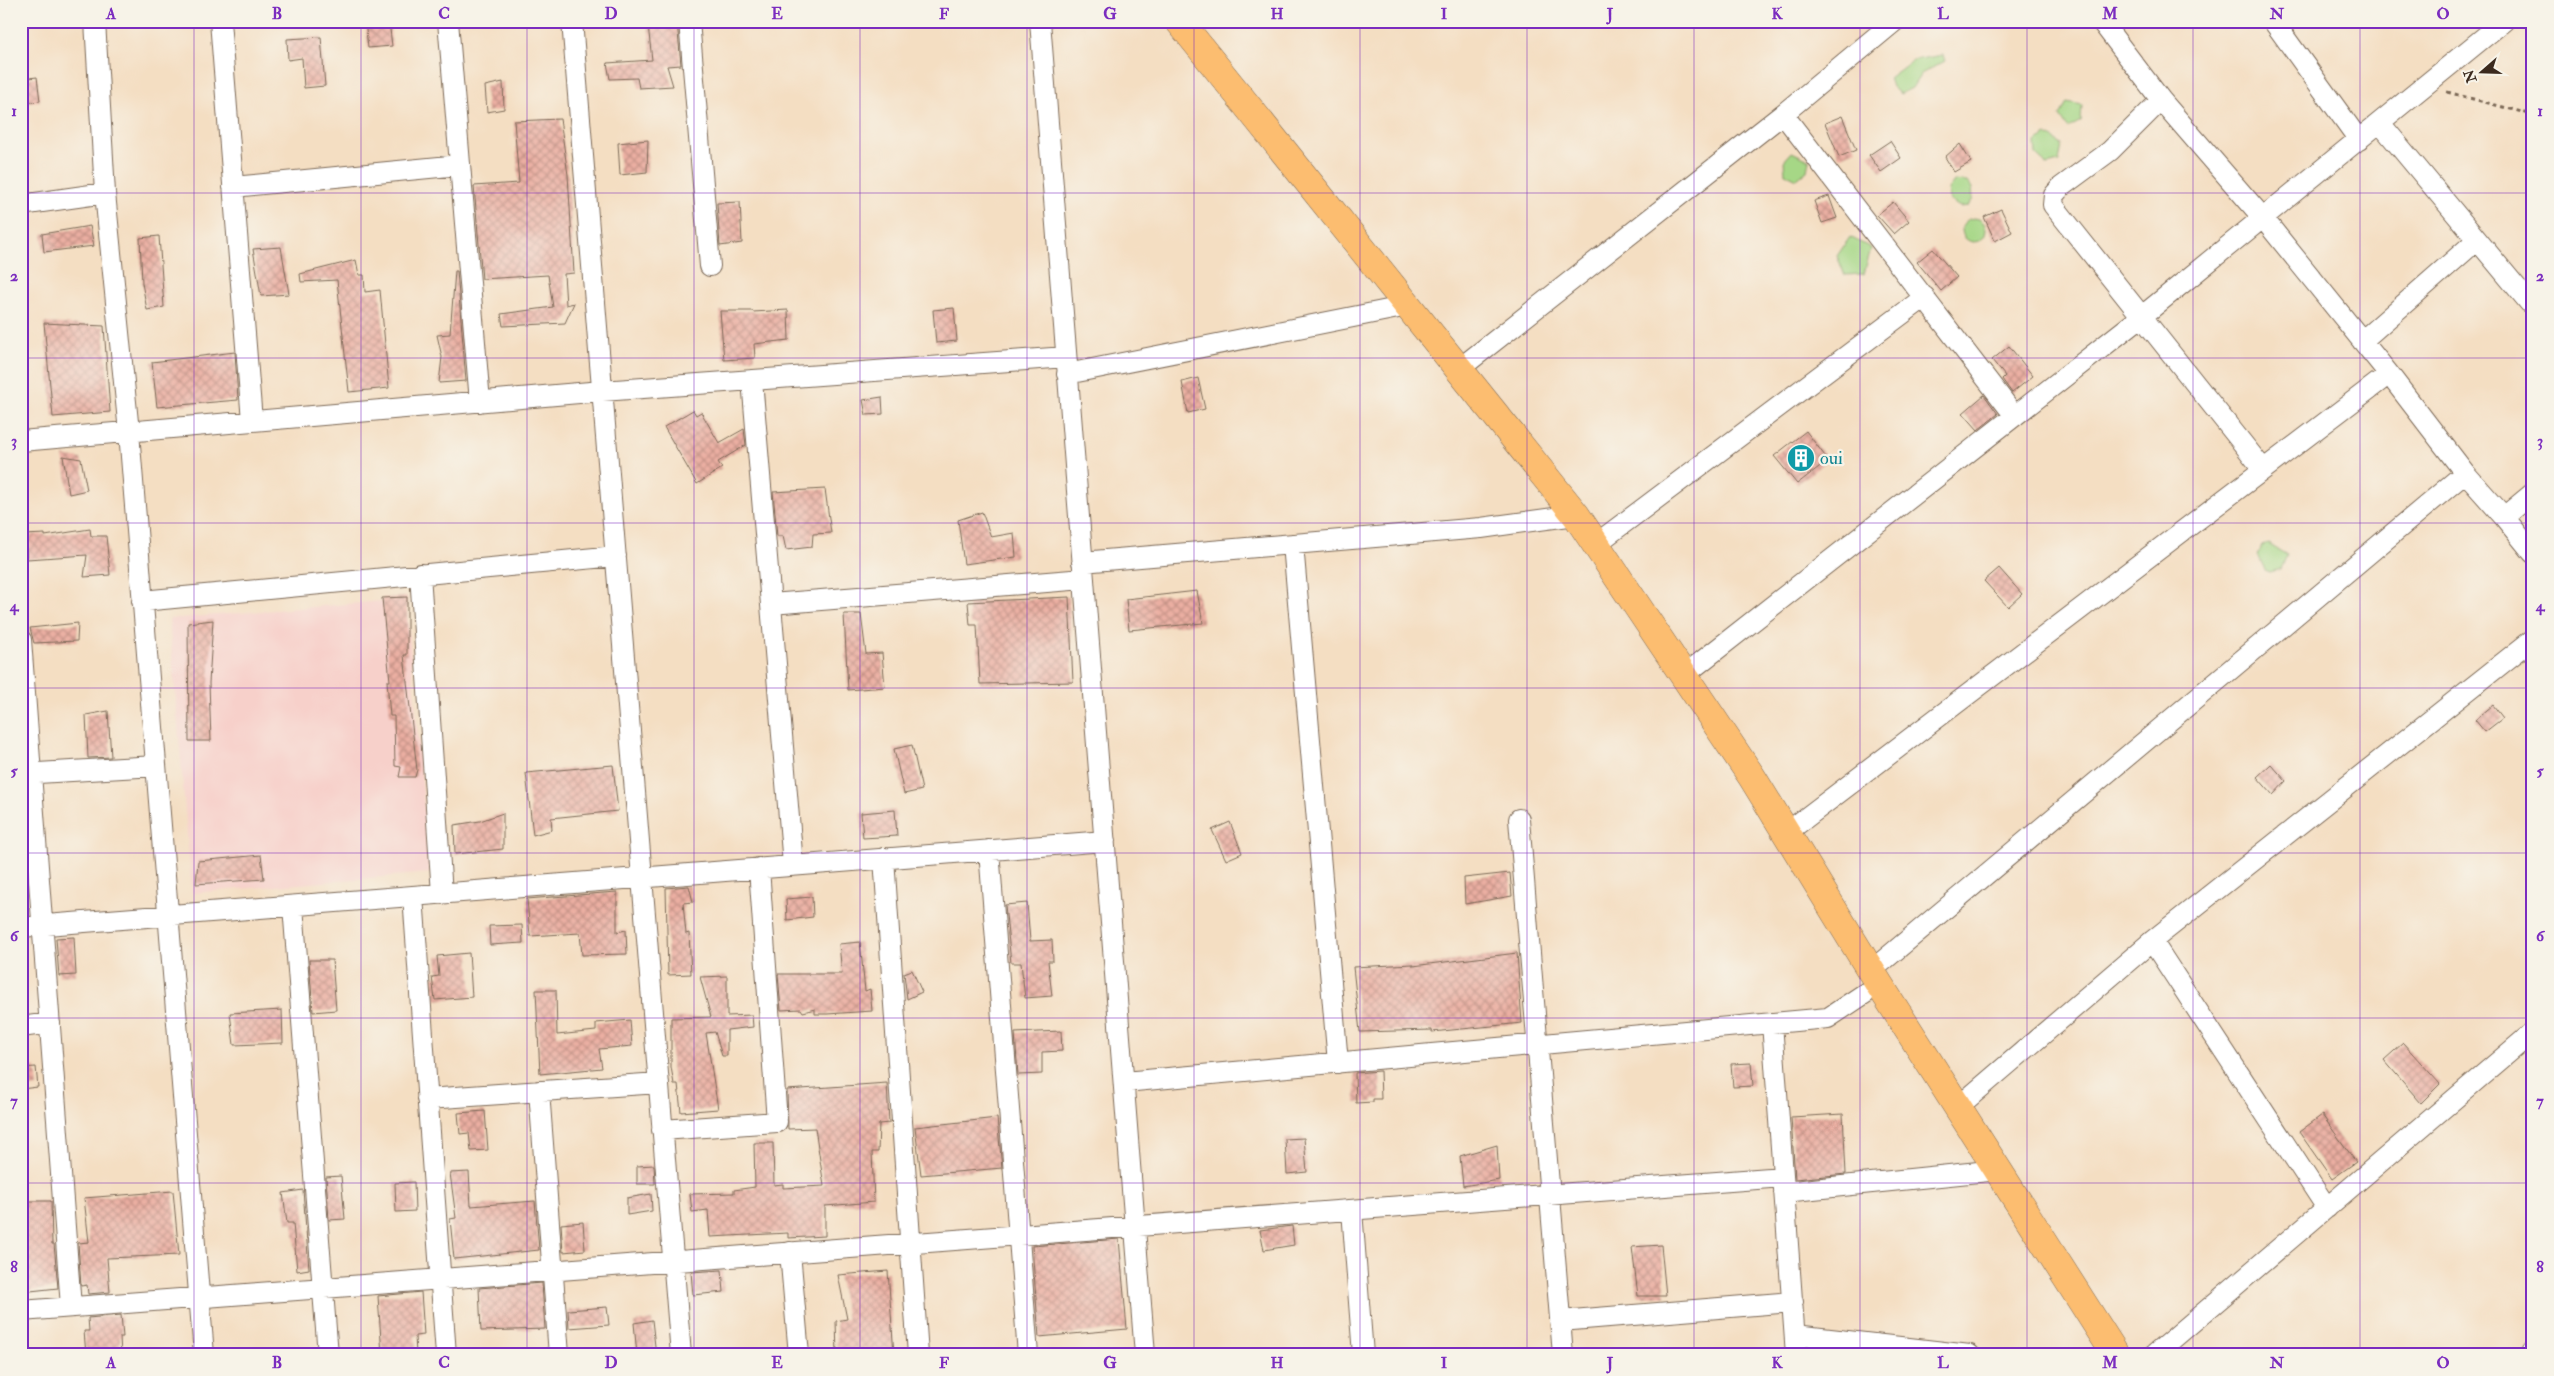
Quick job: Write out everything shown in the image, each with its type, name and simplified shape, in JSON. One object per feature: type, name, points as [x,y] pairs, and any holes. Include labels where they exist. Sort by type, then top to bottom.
[{"type":"main road","points":[[1180,21],[1576,515],[1786,833],[1875,977],[2116,1355]]},
{"type":"street","points":[[95,21],[105,193],[129,432],[204,1355]]},
{"type":"street","points":[[220,21],[252,421]]},
{"type":"street","points":[[448,21],[480,402]]},
{"type":"street","points":[[572,21],[681,1355]]},
{"type":"street","points":[[689,21],[710,266]]},
{"type":"street","points":[[1040,21],[1145,1355]]},
{"type":"street","points":[[1459,369],[1783,114],[1895,21]]},
{"type":"street","points":[[2101,21],[2161,100],[2263,218],[2465,473],[2533,553]]},
{"type":"street","points":[[2273,21],[2359,140]]},
{"type":"street","points":[[1683,676],[2141,317],[2504,21]]},
{"type":"street","points":[[2161,100],[2110,151],[2061,187],[2054,195],[2053,205],[2263,470]]},
{"type":"street","points":[[1783,114],[2015,416]]},
{"type":"street","points":[[2380,123],[2533,307]]},
{"type":"street","points":[[233,187],[460,166]]},
{"type":"street","points":[[21,205],[105,193]]},
{"type":"street","points":[[2362,341],[2477,240]]},
{"type":"street","points":[[1596,544],[1925,297]]},
{"type":"street","points":[[21,440],[752,380],[1067,365],[1408,306]]},
{"type":"street","points":[[1786,833],[2388,374]]},
{"type":"street","points":[[752,380],[792,865]]},
{"type":"street","points":[[1124,1082],[1828,1018],[2465,473]]},
{"type":"street","points":[[2504,517],[2533,493]]},
{"type":"street","points":[[771,604],[1083,571],[1293,544],[1481,528],[1576,515]]},
{"type":"street","points":[[1293,544],[1338,1063]]},
{"type":"street","points":[[142,601],[616,556]]},
{"type":"street","points":[[420,574],[442,894]]},
{"type":"street","points":[[1958,1107],[2152,941],[2533,639]]},
{"type":"street","points":[[21,640],[26,773],[43,926],[71,1307]]},
{"type":"street","points":[[26,773],[156,766]]},
{"type":"street","points":[[1519,819],[1563,1355]]},
{"type":"street","points":[[21,928],[1104,841]]},
{"type":"street","points":[[989,850],[1028,1355]]},
{"type":"street","points":[[884,858],[918,1355]]},
{"type":"street","points":[[662,1130],[777,1122],[759,868]]},
{"type":"street","points":[[413,896],[446,1355]]},
{"type":"street","points":[[293,906],[328,1355]]},
{"type":"street","points":[[2152,941],[2327,1208]]},
{"type":"street","points":[[21,1027],[50,1023]]},
{"type":"street","points":[[1772,1023],[1796,1355]]},
{"type":"street","points":[[2154,1355],[2533,1032]]},
{"type":"street","points":[[427,1099],[659,1083]]},
{"type":"street","points":[[539,1091],[559,1355]]},
{"type":"street","points":[[21,1311],[1550,1195],[1784,1185],[1998,1170]]},
{"type":"street","points":[[1352,1210],[1363,1355]]},
{"type":"street","points":[[790,1252],[799,1355]]},
{"type":"street","points":[[1560,1321],[1793,1302]]},
{"type":"street","points":[[1795,1335],[1970,1355]]},
{"type":"street","points":[[2531,1355],[2533,1350]]},
{"type":"path","points":[[2425,86],[2533,116]]},
{"type":"shaded area","points":[[406,599],[430,873],[192,893],[169,619]]},
{"type":"green space","points":[[1943,55],[1945,61],[1921,74],[1912,88],[1900,94],[1892,87],[1889,78],[1913,60]]},
{"type":"green space","points":[[2067,102],[2082,105],[2081,121],[2068,128],[2060,116]]},
{"type":"green space","points":[[2047,135],[2062,145],[2059,162],[2047,165],[2036,155],[2035,142]]},
{"type":"green space","points":[[1792,152],[1809,160],[1807,171],[1797,179],[1785,173],[1784,161]]},
{"type":"green space","points":[[1954,181],[1967,182],[1972,188],[1973,199],[1968,206],[1960,207],[1950,201],[1948,189]]},
{"type":"green space","points":[[1974,218],[1983,221],[1986,230],[1983,239],[1974,242],[1965,239],[1962,230],[1965,221]]},
{"type":"green space","points":[[1850,237],[1871,248],[1864,274],[1845,275],[1837,256]]},
{"type":"green space","points":[[2268,544],[2287,555],[2281,569],[2270,572],[2265,570],[2258,555],[2262,546]]},
{"type":"building","points":[[365,21],[389,21],[392,46],[368,48]]},
{"type":"building","points":[[677,22],[681,65],[667,66],[673,86],[639,88],[637,78],[610,79],[607,63],[652,60],[648,25]]},
{"type":"building","points":[[321,37],[325,86],[304,88],[302,58],[288,60],[287,39]]},
{"type":"building","points":[[37,77],[40,101],[21,103],[21,79]]},
{"type":"building","points":[[503,82],[504,109],[487,112],[485,86]]},
{"type":"building","points":[[1842,116],[1856,150],[1839,157],[1825,123]]},
{"type":"building","points":[[560,119],[568,175],[574,273],[564,274],[566,305],[574,303],[565,323],[503,326],[501,314],[553,307],[548,275],[482,279],[474,186],[519,183],[514,121]]},
{"type":"building","points":[[648,140],[647,172],[620,175],[618,143]]},
{"type":"building","points":[[1890,141],[1901,158],[1881,172],[1869,155]]},
{"type":"building","points":[[1960,144],[1971,162],[1954,172],[1945,157]]},
{"type":"building","points":[[1829,196],[1837,218],[1822,223],[1814,201]]},
{"type":"building","points":[[740,202],[742,243],[720,246],[717,203]]},
{"type":"building","points":[[1893,202],[1909,221],[1894,234],[1877,215]]},
{"type":"building","points":[[2001,209],[2012,232],[1995,241],[1984,217]]},
{"type":"building","points":[[90,226],[94,246],[44,252],[42,234]]},
{"type":"building","points":[[159,236],[164,307],[147,310],[142,283],[140,238]]},
{"type":"building","points":[[281,247],[289,294],[261,296],[253,249]]},
{"type":"building","points":[[1933,249],[1957,277],[1941,291],[1917,262]]},
{"type":"building","points":[[356,260],[359,275],[364,275],[365,292],[380,290],[389,388],[349,392],[337,280],[301,282],[300,274]]},
{"type":"building","points":[[455,271],[457,271],[466,381],[439,383],[442,357],[437,335],[450,334]]},
{"type":"building","points":[[954,308],[957,341],[936,343],[933,310]]},
{"type":"building","points":[[788,310],[789,340],[754,344],[755,358],[724,360],[720,311]]},
{"type":"building","points":[[44,323],[104,326],[110,412],[53,417]]},
{"type":"building","points":[[2009,346],[2033,376],[2012,393],[2002,379],[2005,376],[1992,360]]},
{"type":"building","points":[[235,352],[238,400],[157,407],[152,362]]},
{"type":"building","points":[[1198,378],[1205,409],[1188,413],[1182,382]]},
{"type":"building","points":[[1984,395],[1998,414],[1978,430],[1963,413]]},
{"type":"building","points":[[882,397],[883,414],[866,415],[863,400]]},
{"type":"building","points":[[693,410],[696,415],[701,412],[719,443],[744,429],[746,445],[718,462],[722,468],[697,484],[664,427]]},
{"type":"building","name":"oui","points":[[1806,431],[1828,460],[1797,484],[1774,456]]},
{"type":"building","points":[[63,456],[81,459],[87,490],[69,494]]},
{"type":"building","points":[[825,489],[831,533],[813,534],[812,547],[786,550],[783,536],[777,536],[773,492]]},
{"type":"building","points":[[982,512],[991,537],[1014,533],[1016,557],[964,564],[958,520]]},
{"type":"building","points":[[90,529],[91,536],[106,536],[110,575],[84,577],[87,555],[27,559],[24,535],[45,534],[45,536]]},
{"type":"building","points":[[1999,568],[2022,594],[2008,607],[1984,581]]},
{"type":"building","points":[[1197,591],[1203,623],[1129,630],[1126,599]]},
{"type":"building","points":[[407,597],[407,655],[404,655],[417,770],[415,777],[399,777],[401,767],[395,766],[394,716],[390,716],[387,681],[390,681],[382,598]]},
{"type":"building","points":[[1069,597],[1073,682],[980,684],[977,625],[970,625],[968,602]]},
{"type":"building","points":[[844,614],[861,614],[866,654],[882,653],[885,687],[848,690]]},
{"type":"building","points":[[213,620],[209,683],[211,741],[189,741],[188,623]]},
{"type":"building","points":[[78,623],[77,641],[34,643],[30,628]]},
{"type":"building","points":[[2493,705],[2503,718],[2485,732],[2475,720]]},
{"type":"building","points":[[108,711],[111,757],[88,758],[86,715]]},
{"type":"building","points":[[912,745],[922,790],[904,794],[894,749]]},
{"type":"building","points":[[2271,764],[2286,781],[2273,795],[2257,777]]},
{"type":"building","points":[[613,765],[618,811],[551,818],[552,830],[533,835],[526,773]]},
{"type":"building","points":[[895,810],[897,836],[863,838],[861,813]]},
{"type":"building","points":[[503,813],[503,849],[455,854],[454,825],[480,821]]},
{"type":"building","points":[[1230,822],[1242,853],[1226,860],[1212,830]]},
{"type":"building","points":[[261,855],[264,879],[196,884],[198,861]]},
{"type":"building","points":[[1510,873],[1512,896],[1465,904],[1464,878]]},
{"type":"building","points":[[689,886],[693,902],[683,903],[686,934],[689,933],[691,974],[668,975],[666,888]]},
{"type":"building","points":[[617,892],[617,932],[626,930],[627,954],[582,955],[580,933],[530,936],[527,899]]},
{"type":"building","points":[[812,897],[813,917],[787,920],[786,899]]},
{"type":"building","points":[[1027,903],[1030,941],[1052,940],[1053,961],[1048,961],[1052,996],[1025,998],[1021,963],[1011,963],[1005,905]]},
{"type":"building","points":[[522,925],[523,943],[490,945],[489,926]]},
{"type":"building","points":[[74,937],[76,975],[59,976],[56,938]]},
{"type":"building","points":[[860,942],[865,991],[870,989],[872,1011],[815,1014],[815,1009],[803,1012],[801,1009],[781,1010],[778,974],[842,974],[839,944]]},
{"type":"building","points":[[469,953],[472,997],[435,1000],[432,977],[439,976],[437,956]]},
{"type":"building","points":[[1517,953],[1522,1023],[1432,1032],[1432,1030],[1360,1032],[1353,967],[1413,964],[1413,966]]},
{"type":"building","points":[[309,960],[332,960],[336,1010],[313,1012]]},
{"type":"building","points":[[912,970],[922,992],[907,999],[904,973]]},
{"type":"building","points":[[727,976],[727,1016],[752,1015],[753,1027],[727,1030],[727,1056],[722,1056],[715,1032],[706,1033],[718,1109],[681,1112],[678,1084],[674,1084],[671,1067],[671,1018],[711,1017],[700,977]]},
{"type":"building","points":[[536,990],[556,990],[557,1035],[596,1031],[596,1023],[630,1020],[632,1046],[599,1049],[602,1068],[540,1074]]},
{"type":"building","points":[[282,1010],[283,1043],[234,1045],[230,1013]]},
{"type":"building","points":[[1061,1031],[1062,1051],[1042,1052],[1042,1074],[1018,1075],[1015,1033]]},
{"type":"building","points":[[2403,1043],[2440,1084],[2421,1103],[2384,1060]]},
{"type":"building","points":[[1751,1063],[1753,1086],[1733,1087],[1731,1064]]},
{"type":"building","points":[[36,1067],[38,1087],[21,1089],[21,1068]]},
{"type":"building","points":[[1380,1071],[1381,1099],[1373,1099],[1373,1102],[1356,1103],[1355,1073]]},
{"type":"building","points":[[887,1083],[889,1123],[879,1124],[878,1152],[872,1152],[874,1202],[825,1206],[825,1236],[788,1238],[788,1233],[710,1237],[708,1210],[692,1212],[690,1194],[734,1193],[734,1190],[755,1187],[754,1143],[773,1143],[774,1185],[783,1184],[783,1188],[824,1186],[815,1128],[788,1129],[787,1090]]},
{"type":"building","points":[[485,1111],[488,1150],[471,1151],[469,1133],[460,1134],[458,1113]]},
{"type":"building","points":[[1843,1114],[1846,1174],[1795,1179],[1791,1117]]},
{"type":"building","points":[[2322,1115],[2356,1162],[2332,1179],[2299,1132]]},
{"type":"building","points":[[997,1118],[1002,1168],[921,1175],[915,1127]]},
{"type":"building","points":[[1304,1138],[1307,1172],[1287,1174],[1285,1139]]},
{"type":"building","points":[[1497,1145],[1499,1180],[1463,1186],[1460,1156]]},
{"type":"building","points":[[654,1165],[655,1184],[637,1184],[637,1166]]},
{"type":"building","points":[[469,1172],[471,1206],[535,1201],[539,1250],[454,1259],[450,1219],[456,1218],[450,1173]]},
{"type":"building","points":[[341,1176],[345,1219],[329,1220],[326,1177]]},
{"type":"building","points":[[414,1182],[415,1211],[396,1212],[395,1183]]},
{"type":"building","points":[[303,1190],[309,1269],[297,1271],[293,1223],[287,1223],[283,1193]]},
{"type":"building","points":[[173,1191],[179,1255],[107,1258],[110,1292],[88,1294],[87,1285],[81,1286],[78,1243],[89,1242],[84,1198]]},
{"type":"building","points":[[651,1194],[652,1211],[627,1215],[627,1198]]},
{"type":"building","points":[[21,1201],[51,1201],[52,1244],[54,1244],[58,1288],[21,1292]]},
{"type":"building","points":[[583,1222],[585,1250],[563,1252],[561,1224]]},
{"type":"building","points":[[1292,1226],[1294,1245],[1264,1250],[1260,1230]]},
{"type":"building","points":[[1119,1239],[1127,1329],[1039,1337],[1032,1246]]},
{"type":"building","points":[[1661,1245],[1666,1296],[1638,1296],[1632,1247]]},
{"type":"building","points":[[722,1270],[724,1292],[693,1295],[691,1272]]},
{"type":"building","points":[[888,1271],[894,1355],[837,1355],[836,1321],[847,1319],[838,1275]]},
{"type":"building","points":[[542,1283],[545,1329],[481,1331],[479,1288]]},
{"type":"building","points":[[421,1292],[424,1335],[415,1336],[416,1355],[382,1355],[378,1296]]},
{"type":"building","points":[[607,1307],[609,1325],[569,1328],[568,1310]]},
{"type":"building","points":[[121,1315],[123,1337],[120,1337],[121,1355],[86,1355],[84,1331],[89,1331],[88,1318]]},
{"type":"building","points":[[652,1320],[656,1355],[637,1355],[634,1323]]},
{"type":"place","name":"oui","points":[[1801,458]]}]
